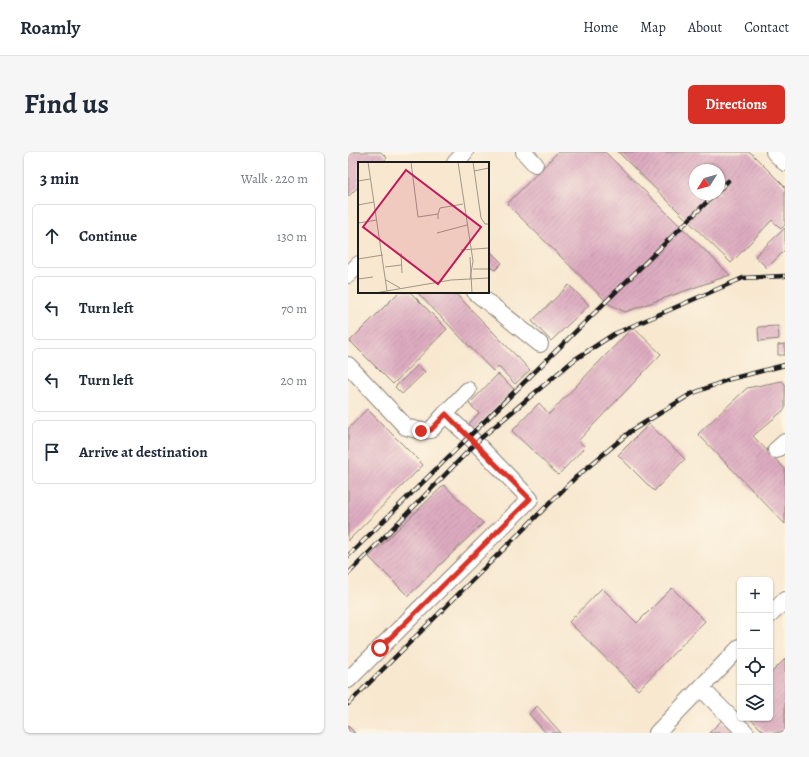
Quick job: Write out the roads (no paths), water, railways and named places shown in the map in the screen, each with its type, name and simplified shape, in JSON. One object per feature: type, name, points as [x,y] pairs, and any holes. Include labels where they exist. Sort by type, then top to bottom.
[{"type":"street","points":[[456,162],[466,152]]},
{"type":"street","points":[[524,152],[535,164]]},
{"type":"street","points":[[774,152],[785,163]]},
{"type":"street","points":[[348,275],[358,265]]},
{"type":"street","points":[[476,293],[540,344]]},
{"type":"street","points":[[348,365],[406,427],[421,431],[431,430],[468,390]]},
{"type":"street","points":[[348,680],[530,499],[446,414]]},
{"type":"street","points":[[772,613],[785,600]]},
{"type":"street","points":[[657,733],[738,649]]},
{"type":"street","points":[[700,688],[746,733]]},
{"type":"railway","points":[[725,184],[728,181]]},
{"type":"railway","points":[[348,556],[709,200]]},
{"type":"railway","points":[[348,574],[481,438],[574,360],[614,334],[743,278],[785,276]]},
{"type":"railway","points":[[348,704],[575,478],[631,431],[691,394],[730,379],[785,365]]}]
